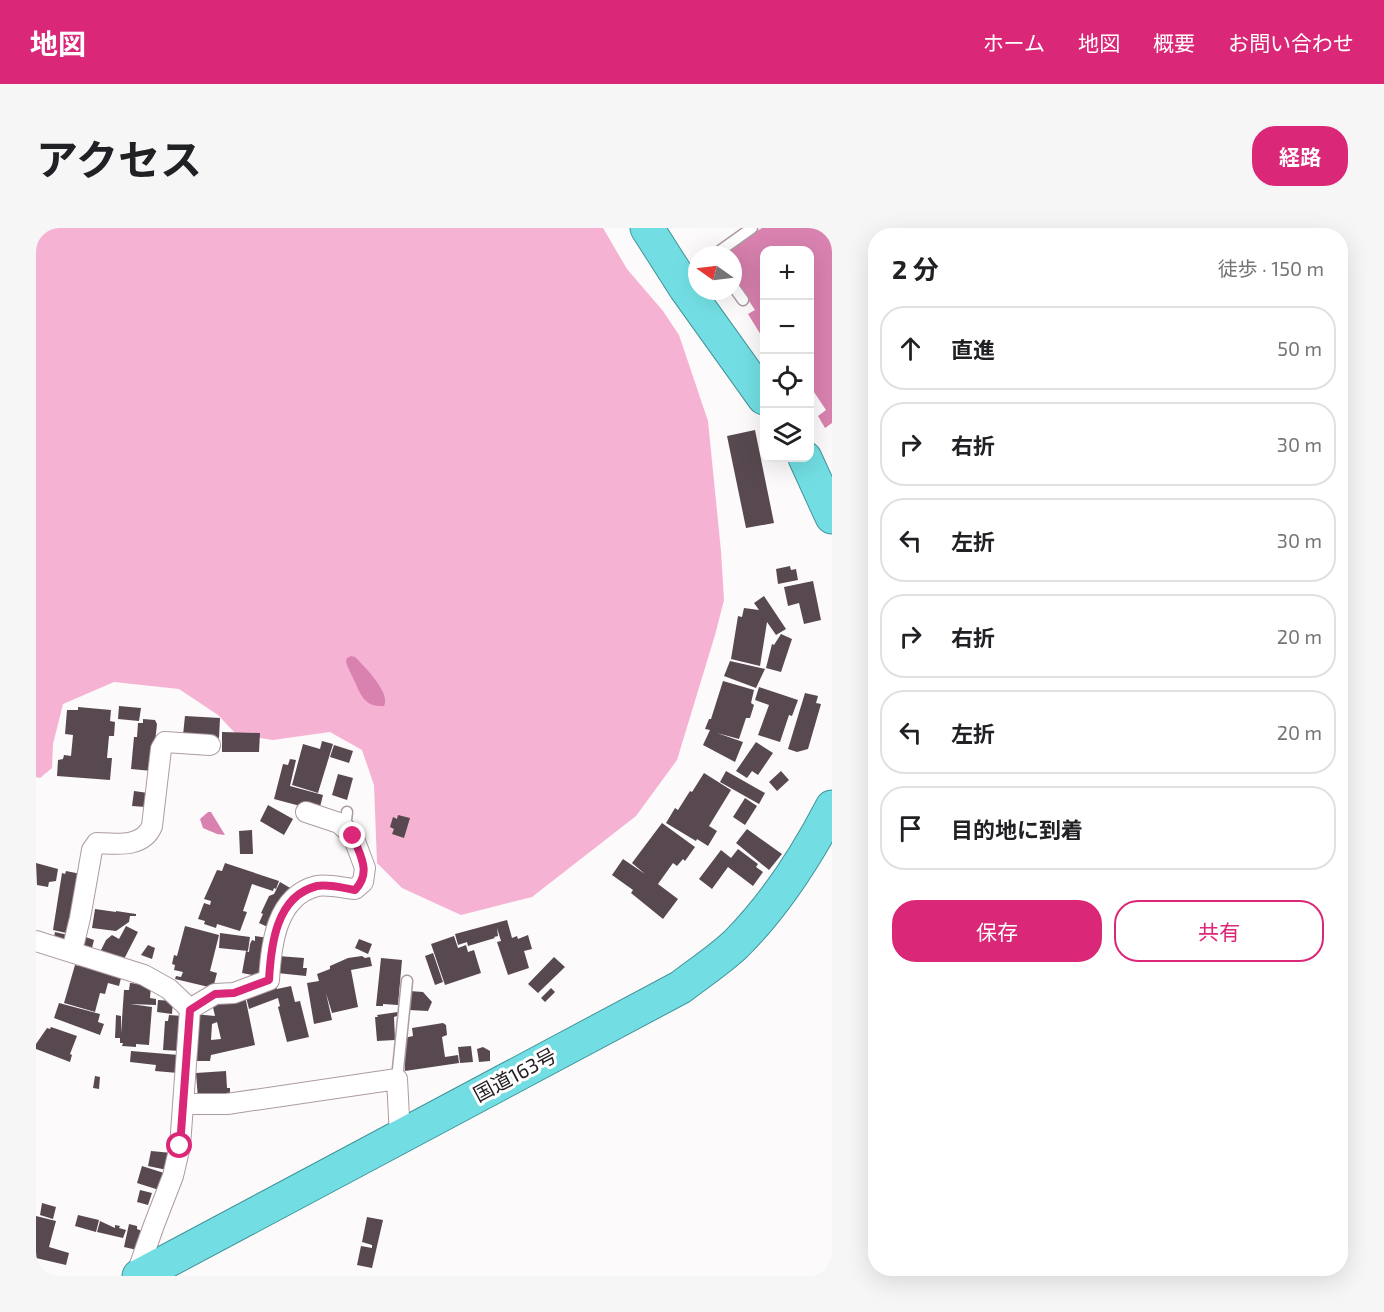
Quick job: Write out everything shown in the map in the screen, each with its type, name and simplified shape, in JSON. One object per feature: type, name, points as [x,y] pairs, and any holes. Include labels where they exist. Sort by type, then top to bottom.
[{"type":"highway","points":[[646,228],[686,289],[760,391]]},
{"type":"highway","points":[[807,462],[832,517]]},
{"type":"highway","name":"国道163号","points":[[138,1276],[681,987],[735,945],[774,902],[799,865],[832,807]]},
{"type":"street","points":[[72,951],[92,850],[97,843],[125,844],[140,840],[149,833],[152,826],[160,749],[165,742],[210,746]]},
{"type":"street","points":[[190,1010],[215,994],[234,993],[269,980],[271,951],[277,928],[289,903],[303,892],[319,886],[355,890],[363,882],[365,868],[346,820],[339,823],[306,812]]},
{"type":"street","points":[[36,941],[144,975],[169,989],[190,1010],[180,1146],[173,1176],[138,1276]]},
{"type":"street","points":[[184,1104],[227,1104],[397,1079],[400,1136]]},
{"type":"lane","points":[[727,246],[752,228]]},
{"type":"lane","points":[[397,1079],[407,981]]},
{"type":"shaded area","points":[[36,228],[603,228],[627,269],[663,311],[679,335],[708,421],[724,600],[677,760],[636,816],[532,897],[461,915],[402,888],[377,863],[374,785],[362,750],[330,732],[273,740],[236,734],[218,715],[179,689],[114,682],[63,704],[53,744],[52,768],[40,778],[36,777]]},
{"type":"shaded area","points":[[762,228],[832,228],[832,423],[825,428],[818,416],[826,410],[814,392],[814,246],[760,246],[760,334],[748,314],[755,310],[742,290],[742,246],[733,246]]},
{"type":"shaded area","points":[[351,656],[365,667],[381,687],[384,694],[384,706],[372,704],[361,695],[346,662]]},
{"type":"shaded area","points":[[211,812],[225,835],[203,828],[200,819]]},
{"type":"building","points":[[755,430],[774,523],[746,528],[727,436]]},
{"type":"building","points":[[790,566],[791,570],[796,569],[798,580],[778,584],[776,569]]},
{"type":"building","points":[[813,581],[821,620],[804,624],[799,603],[788,606],[784,587]]},
{"type":"building","points":[[764,596],[786,629],[776,635],[767,622],[760,666],[731,659],[738,616],[742,617],[744,608],[759,610],[754,603]]},
{"type":"building","points":[[781,634],[792,639],[781,672],[766,668],[772,644],[774,645]]},
{"type":"building","points":[[730,661],[765,669],[756,688],[724,676]]},
{"type":"building","points":[[723,681],[754,690],[751,703],[754,705],[750,718],[746,718],[739,739],[717,733],[743,742],[735,762],[703,745],[710,730],[705,729],[711,719]]},
{"type":"building","points":[[759,687],[798,700],[792,716],[789,715],[780,742],[758,735],[769,705],[755,700]]},
{"type":"building","points":[[805,693],[818,696],[816,703],[821,704],[808,749],[797,752],[788,749]]},
{"type":"building","points":[[119,706],[141,708],[139,721],[118,719]]},
{"type":"building","points":[[78,707],[111,710],[110,721],[115,722],[114,736],[109,736],[107,758],[112,758],[110,780],[57,776],[58,760],[63,759],[64,755],[71,756],[73,735],[65,734],[67,710],[78,710]]},
{"type":"building","points":[[185,716],[220,718],[219,738],[183,735]]},
{"type":"building","points":[[143,719],[155,720],[157,724],[152,771],[131,769],[134,737],[137,737],[138,723],[143,723]]},
{"type":"building","points":[[222,732],[260,733],[259,752],[222,752]]},
{"type":"building","points":[[322,741],[333,744],[318,793],[292,785],[303,744],[320,749]]},
{"type":"building","points":[[756,742],[773,753],[758,775],[752,771],[747,778],[736,771]]},
{"type":"building","points":[[334,745],[353,751],[349,763],[330,757]]},
{"type":"building","points":[[290,759],[296,760],[290,786],[323,795],[319,811],[274,799],[283,764],[288,765]]},
{"type":"building","points":[[726,771],[765,793],[759,804],[720,782]]},
{"type":"building","points":[[781,771],[789,780],[777,791],[769,782]]},
{"type":"building","points":[[704,773],[731,790],[709,826],[717,831],[708,846],[666,823],[675,808],[678,810],[690,791],[692,792]]},
{"type":"building","points":[[338,774],[353,778],[347,800],[332,795]]},
{"type":"building","points":[[134,791],[148,793],[146,807],[132,806]]},
{"type":"building","points":[[745,798],[757,806],[745,825],[733,817]]},
{"type":"building","points":[[268,805],[293,819],[284,835],[260,821]]},
{"type":"building","points":[[398,815],[410,818],[404,838],[392,834],[394,829],[390,827],[393,817],[397,819]]},
{"type":"building","points":[[662,823],[695,847],[685,861],[683,859],[677,866],[673,863],[658,884],[678,899],[663,919],[631,893],[633,890],[612,875],[623,859],[645,874],[632,863]]},
{"type":"building","points":[[747,829],[782,854],[769,870],[736,843]]},
{"type":"building","points":[[252,830],[253,854],[240,854],[239,831]]},
{"type":"building","points":[[738,849],[758,864],[756,867],[763,872],[753,886],[728,867],[712,889],[699,879],[721,850],[731,858]]},
{"type":"building","points":[[36,863],[58,869],[56,881],[49,882],[48,887],[37,885]]},
{"type":"building","points":[[225,863],[279,881],[273,891],[252,884],[243,911],[247,912],[240,931],[217,924],[216,928],[198,919],[204,903],[210,905],[211,901],[204,899],[217,870],[222,871]]},
{"type":"building","points":[[66,871],[81,874],[71,934],[53,930],[62,873],[65,874]]},
{"type":"building","points":[[280,882],[292,889],[272,929],[259,923],[269,896],[274,894]]},
{"type":"building","points":[[95,909],[136,914],[136,916],[130,916],[129,922],[116,931],[92,928]]},
{"type":"building","points":[[507,920],[512,938],[517,936],[518,939],[528,935],[532,949],[524,951],[529,968],[508,975],[497,942],[501,941],[497,928],[498,936],[495,938],[468,946],[467,942],[458,945],[455,934]]},
{"type":"building","points":[[126,926],[138,932],[122,963],[99,954],[106,940],[112,935],[119,939]]},
{"type":"building","points":[[185,926],[219,935],[210,971],[217,973],[213,988],[175,979],[176,976],[181,977],[183,972],[174,970],[175,965],[172,964],[174,955],[177,956]]},
{"type":"building","points":[[55,932],[68,935],[67,940],[54,937]]},
{"type":"building","points":[[220,933],[250,937],[248,951],[219,948]]},
{"type":"building","points":[[83,936],[94,940],[92,948],[80,944]]},
{"type":"building","points":[[255,936],[268,938],[263,977],[242,973],[246,951],[249,952],[250,944],[252,940],[255,941]]},
{"type":"building","points":[[454,936],[458,948],[466,945],[468,952],[474,950],[481,973],[445,985],[431,944]]},
{"type":"building","points":[[359,939],[372,944],[368,954],[355,948]]},
{"type":"building","points":[[148,945],[155,948],[152,959],[141,955]]},
{"type":"building","points":[[433,953],[443,982],[435,985],[425,956]]},
{"type":"building","points":[[278,956],[304,958],[303,968],[307,968],[306,976],[277,973]]},
{"type":"building","points":[[370,957],[372,966],[351,970],[358,1007],[332,1013],[326,993],[332,1020],[314,1024],[307,983],[319,981],[317,974],[330,969],[330,966],[348,958]]},
{"type":"building","points":[[554,957],[565,967],[538,993],[528,984]]},
{"type":"building","points":[[381,958],[402,960],[398,1005],[376,1006]]},
{"type":"building","points":[[75,965],[122,974],[119,986],[108,983],[105,994],[100,993],[95,1012],[64,1003]]},
{"type":"building","points":[[130,983],[151,985],[150,998],[156,999],[156,1005],[130,1004],[152,1007],[149,1045],[122,1046],[120,1038],[115,1038],[116,1015],[121,1016],[121,1034],[124,990],[129,990]]},
{"type":"building","points":[[275,983],[277,989],[291,986],[295,1002],[300,1001],[309,1037],[287,1042],[278,1007],[280,1006],[278,998],[249,1009],[245,993]]},
{"type":"building","points":[[551,988],[555,992],[545,1002],[541,998]]},
{"type":"building","points":[[410,991],[423,992],[432,1002],[428,1011],[409,1010]]},
{"type":"building","points":[[245,996],[255,1045],[211,1055],[210,1061],[191,1061],[194,1014],[215,1016],[212,1003]],"holes":[[[217,1022],[221,1039],[211,1040],[212,1024]]]},
{"type":"building","points":[[158,1000],[173,1001],[172,1014],[157,1012]]},
{"type":"building","points":[[59,1003],[100,1014],[98,1022],[104,1024],[100,1035],[54,1018]]},
{"type":"building","points":[[398,1012],[394,1017],[395,1040],[377,1041],[375,1017]]},
{"type":"building","points":[[169,1015],[182,1016],[181,1051],[163,1050],[165,1021],[168,1021]]},
{"type":"building","points":[[443,1023],[446,1025],[447,1035],[442,1037],[445,1057],[458,1055],[459,1063],[405,1071],[402,1055],[406,1054],[404,1038],[413,1036],[412,1028]]},
{"type":"building","points":[[51,1027],[77,1036],[70,1054],[72,1055],[70,1062],[36,1049],[36,1044],[47,1028]]},
{"type":"building","points":[[471,1046],[473,1062],[460,1063],[458,1047]]},
{"type":"building","points":[[483,1047],[490,1051],[490,1061],[479,1062],[477,1049]]},
{"type":"building","points":[[131,1051],[179,1055],[178,1073],[155,1071],[156,1065],[130,1062]]},
{"type":"building","points":[[226,1071],[230,1096],[198,1099],[196,1073]]},
{"type":"building","points":[[95,1076],[100,1077],[99,1089],[93,1088]]},
{"type":"building","points":[[151,1151],[172,1153],[167,1170],[148,1166]]},
{"type":"building","points":[[142,1166],[164,1173],[159,1190],[137,1183]]},
{"type":"building","points":[[140,1190],[152,1193],[148,1205],[137,1202]]},
{"type":"building","points":[[42,1203],[56,1207],[53,1219],[40,1215]]},
{"type":"building","points":[[78,1215],[99,1220],[96,1232],[75,1226]]},
{"type":"building","points":[[36,1216],[56,1221],[49,1247],[69,1253],[66,1265],[36,1258]]},
{"type":"building","points":[[367,1217],[383,1220],[372,1268],[357,1265],[361,1246],[372,1248],[372,1245],[362,1242]]},
{"type":"building","points":[[100,1221],[115,1228],[115,1225],[120,1226],[119,1228],[126,1230],[123,1238],[97,1232]]},
{"type":"building","points":[[129,1224],[137,1226],[137,1229],[142,1231],[137,1250],[124,1247]]},
{"type":"route","points":[[180,1146],[190,1010],[215,994],[234,993],[269,980],[271,951],[277,928],[289,903],[303,892],[319,886],[355,890],[363,882],[365,868],[353,836]]}]
